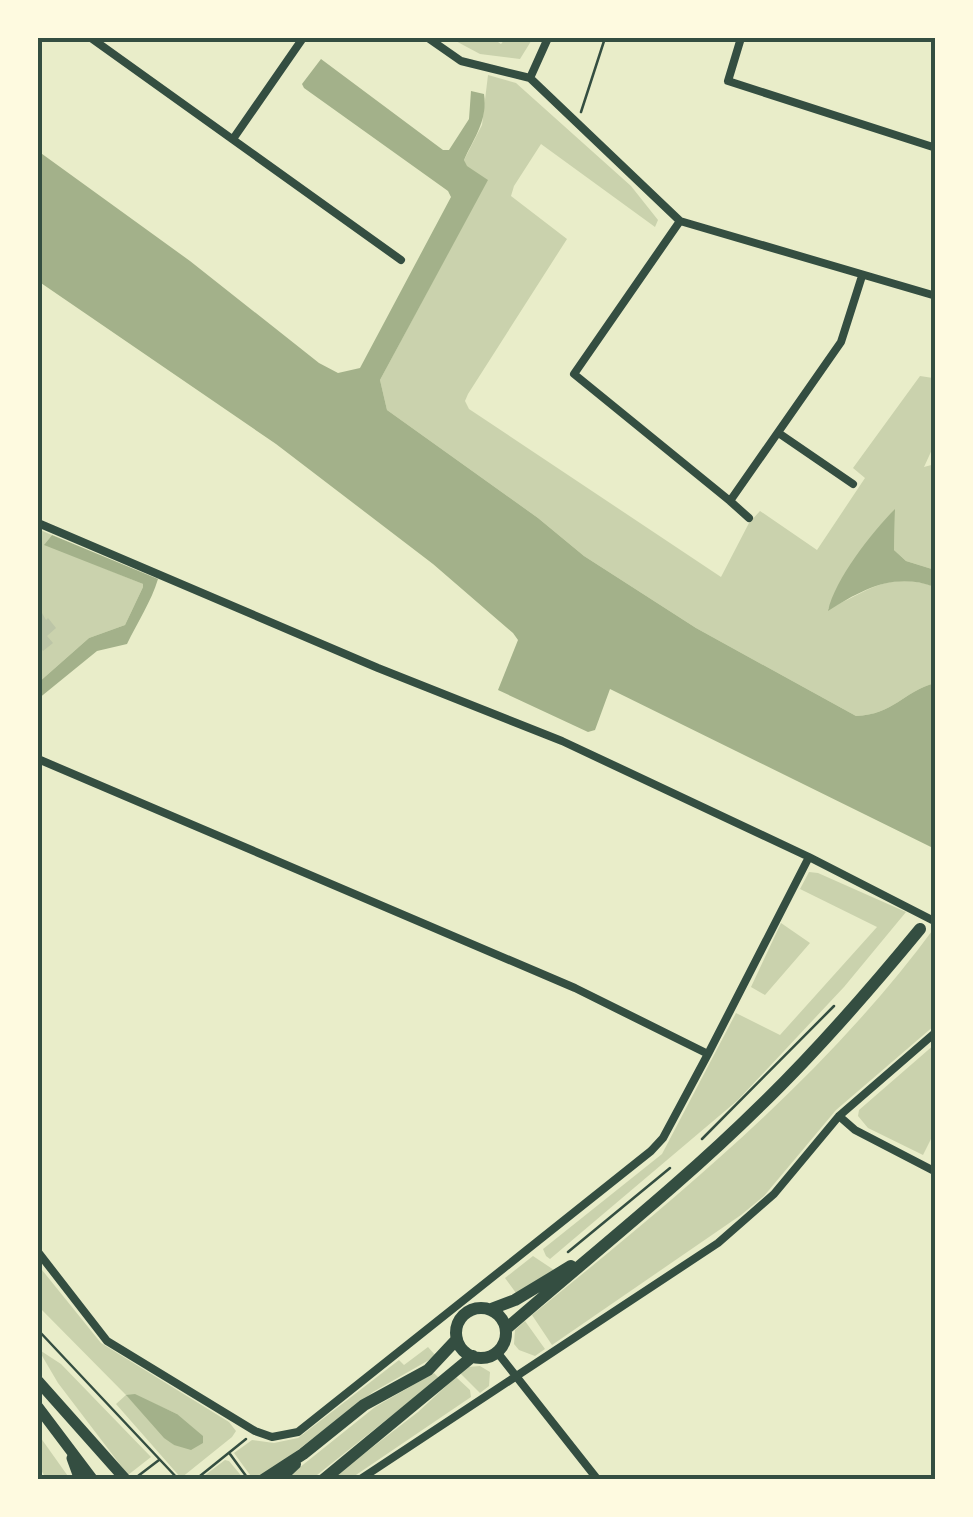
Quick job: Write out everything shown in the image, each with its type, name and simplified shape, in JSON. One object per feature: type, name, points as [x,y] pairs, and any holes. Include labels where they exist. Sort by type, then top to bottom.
[{"type":"main road","points":[[506,1328],[760,1106],[846,1018],[920,930]]},
{"type":"main road","points":[[263,1480],[364,1405],[428,1370],[452,1348],[465,1314],[515,1300],[591,1254]]},
{"type":"main road","points":[[457,1339],[473,1356],[484,1358],[497,1352],[505,1341],[506,1328],[500,1316],[490,1309]]},
{"type":"main road","points":[[322,1480],[473,1356]]},
{"type":"main road","points":[[38,1381],[130,1480]]},
{"type":"main road","points":[[38,1406],[93,1480]]},
{"type":"main road","points":[[70,1449],[80,1480]]},
{"type":"main road","points":[[278,1480],[302,1454]]},
{"type":"street","points":[[91,38],[401,260]]},
{"type":"street","points":[[233,139],[303,38]]},
{"type":"street","points":[[428,38],[460,60],[530,78],[680,220],[936,296]]},
{"type":"street","points":[[530,78],[548,38]]},
{"type":"street","points":[[742,38],[728,81],[933,148],[936,133]]},
{"type":"street","points":[[680,220],[574,374],[750,518]]},
{"type":"street","points":[[730,501],[841,342],[862,276]]},
{"type":"street","points":[[780,434],[853,484]]},
{"type":"street","points":[[38,523],[562,742],[808,857],[936,922]]},
{"type":"street","points":[[38,759],[576,988],[708,1054]]},
{"type":"street","points":[[38,1252],[107,1341],[255,1431],[272,1437],[298,1432],[663,1138],[808,857]]},
{"type":"street","points":[[359,1480],[718,1242],[774,1194],[839,1116],[936,1032]]},
{"type":"street","points":[[839,1116],[856,1130],[936,1172]]},
{"type":"street","points":[[497,1352],[598,1480]]},
{"type":"path","points":[[578,122],[605,38]]},
{"type":"path","points":[[700,1141],[838,1002]]},
{"type":"path","points":[[559,1258],[673,1166]]},
{"type":"path","points":[[38,1330],[180,1480]]},
{"type":"path","points":[[195,1480],[255,1431]]},
{"type":"path","points":[[228,1453],[249,1480]]},
{"type":"path","points":[[130,1480],[160,1459]]},
{"type":"path","points":[[38,1469],[43,1480]]},
{"type":"shaded area","points":[[450,38],[492,38],[501,44],[506,38],[533,38],[520,59],[480,54]]},
{"type":"shaded area","points":[[321,59],[443,150],[449,150],[469,119],[471,91],[484,94],[482,121],[464,160],[488,180],[380,380],[387,410],[538,518],[584,556],[696,628],[856,716],[880,712],[935,683],[935,849],[610,689],[595,730],[588,732],[498,690],[518,640],[513,633],[433,564],[276,444],[38,281],[38,151],[190,261],[319,363],[338,373],[360,368],[451,197],[448,191],[304,88],[302,84]]},
{"type":"shaded area","points":[[488,75],[516,83],[631,186],[658,220],[655,227],[541,144],[511,196],[567,239],[468,394],[465,401],[469,409],[721,577],[749,523],[760,511],[817,550],[865,478],[853,468],[920,376],[933,378],[935,373],[935,443],[924,467],[935,464],[935,570],[906,561],[894,550],[895,511],[828,609],[891,582],[919,582],[935,587],[935,683],[880,712],[856,716],[696,628],[584,556],[538,518],[387,410],[380,380],[487,180],[466,166],[464,160],[482,125]]},
{"type":"shaded area","points":[[895,509],[894,550],[906,561],[935,570],[935,587],[892,582],[828,611],[846,571]]},
{"type":"shaded area","points":[[38,529],[52,535],[45,544],[143,587],[125,625],[89,638],[38,683]]},
{"type":"shaded area","points":[[52,535],[158,579],[127,644],[97,651],[38,699],[38,683],[89,638],[125,625],[143,587],[44,545]]},
{"type":"shaded area","points":[[809,872],[906,912],[844,987],[738,1100],[550,1259],[543,1249],[662,1154],[736,1013],[780,1035],[877,927],[800,889]]},
{"type":"shaded area","points":[[781,923],[810,943],[765,995],[751,987]]},
{"type":"shaded area","points":[[935,927],[935,1025],[836,1110],[764,1196],[552,1345],[532,1315],[694,1181],[797,1085],[892,982]]},
{"type":"shaded area","points":[[935,1044],[935,1131],[923,1155],[868,1128],[858,1116],[859,1110]]},
{"type":"shaded area","points":[[533,1256],[554,1270],[516,1293],[505,1278]]},
{"type":"shaded area","points":[[38,1265],[101,1343],[229,1422],[236,1431],[181,1478],[116,1404],[126,1395],[38,1306]],"holes":[[[135,1395],[177,1414],[174,1445],[127,1396]]]},
{"type":"shaded area","points":[[525,1321],[545,1349],[535,1356],[514,1344],[515,1330]]},
{"type":"shaded area","points":[[428,1347],[436,1356],[373,1392],[260,1479],[253,1479],[234,1453],[252,1440],[274,1443],[298,1438],[399,1360],[404,1365]]},
{"type":"shaded area","points":[[38,1349],[61,1364],[151,1457],[128,1475],[58,1383]]},
{"type":"shaded area","points":[[480,1366],[490,1372],[489,1386],[480,1393],[460,1373],[468,1367]]},
{"type":"shaded area","points":[[434,1373],[439,1378],[312,1479],[289,1476],[375,1407]]},
{"type":"shaded area","points":[[456,1377],[470,1390],[471,1397],[350,1479],[330,1480],[418,1412]]},
{"type":"shaded area","points":[[135,1394],[177,1414],[203,1436],[203,1443],[191,1450],[164,1438],[126,1395]]},
{"type":"shaded area","points":[[38,1434],[70,1479],[46,1479],[38,1464]]},
{"type":"shaded area","points":[[225,1460],[244,1479],[200,1479]]},
{"type":"building","points":[[38,606],[56,628],[47,636],[53,643],[43,651],[38,645]]}]
